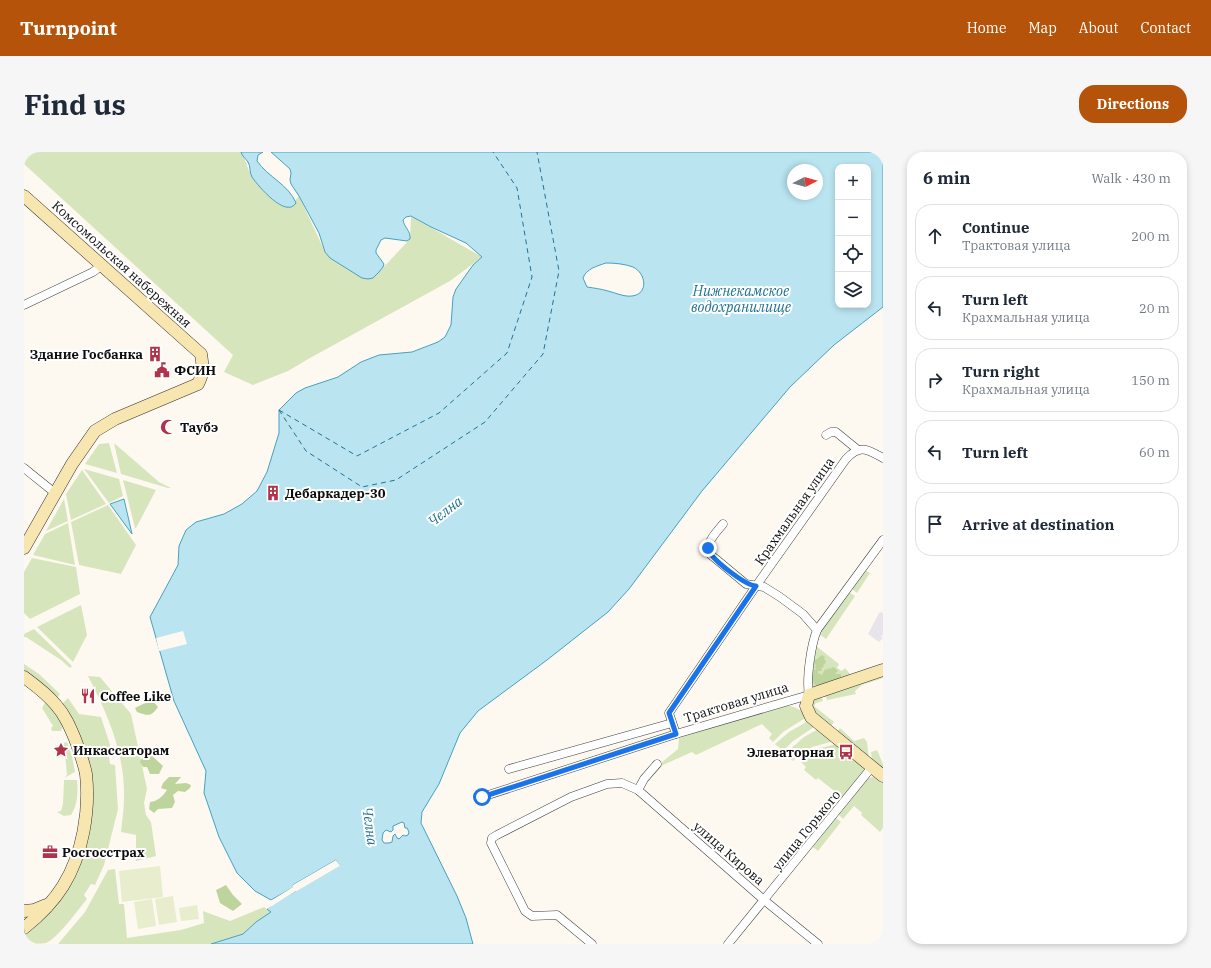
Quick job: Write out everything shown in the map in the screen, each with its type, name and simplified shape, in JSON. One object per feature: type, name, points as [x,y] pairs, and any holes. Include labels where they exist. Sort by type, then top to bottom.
[{"type":"street","name":"Комсомольская набережная","points":[[24,196],[201,354],[203,366],[203,375],[198,384],[115,418],[95,431],[72,464],[56,494]]},
{"type":"street","points":[[24,305],[93,272],[102,265]]},
{"type":"street","points":[[826,435],[831,432],[836,432],[859,450],[869,450],[883,458]]},
{"type":"street","name":"Крахмальная улица","points":[[676,734],[669,713],[756,586],[846,459],[853,451],[859,450]]},
{"type":"street","points":[[24,468],[56,494],[24,548]]},
{"type":"street","points":[[723,524],[709,542],[708,551],[711,555],[746,584],[764,587],[780,597],[803,614],[817,630]]},
{"type":"street","points":[[883,540],[817,630],[811,657],[807,686],[809,694],[806,706],[811,717],[883,776]]},
{"type":"street","name":"Трактовая улица","points":[[482,797],[676,734],[883,670]]},
{"type":"street","points":[[24,677],[40,689],[57,706],[67,722],[86,773],[87,801],[84,830],[74,865],[63,885],[50,903],[24,928]]},
{"type":"street","points":[[508,769],[672,723]]},
{"type":"street","points":[[638,790],[644,778],[657,764]]},
{"type":"street","name":"улица Горького","points":[[728,944],[872,767]]},
{"type":"street","name":"улица Кирова","points":[[590,942],[557,915],[532,916],[525,911],[490,843],[492,838],[522,821],[571,797],[606,784],[622,783],[638,790],[764,900],[818,944]]},
{"type":"street","points":[[24,911],[34,910],[50,903]]},
{"type":"street","points":[[580,944],[590,942]]},
{"type":"shaded area","points":[[879,613],[883,613],[883,635],[881,636],[883,638],[879,642],[868,634]]},
{"type":"green space","points":[[24,152],[242,152],[249,171],[290,207],[299,196],[325,252],[379,272],[410,239],[411,216],[482,257],[450,281],[288,371],[253,385],[224,372],[233,355],[24,164]]},
{"type":"green space","points":[[109,443],[117,473],[85,464],[99,444]]},
{"type":"green space","points":[[114,443],[159,482],[171,488],[121,474]]},
{"type":"green space","points":[[84,469],[119,479],[123,496],[109,503]]},
{"type":"green space","points":[[82,470],[106,504],[71,520],[66,494]]},
{"type":"green space","points":[[123,480],[156,490],[136,528],[135,528]]},
{"type":"green space","points":[[64,499],[68,521],[46,531]]},
{"type":"green space","points":[[108,505],[136,545],[121,574],[79,565],[71,522]]},
{"type":"green space","points":[[68,523],[75,565],[33,555],[45,534]]},
{"type":"green space","points":[[32,558],[76,567],[80,594],[30,619],[24,613],[24,572]]},
{"type":"green space","points":[[865,570],[870,573],[857,593],[852,589]]},
{"type":"green space","points":[[849,592],[855,596],[826,639],[819,634],[825,623]]},
{"type":"green space","points":[[81,605],[87,635],[73,662],[37,627]]},
{"type":"green space","points":[[34,629],[72,666],[70,668],[61,660],[24,637],[24,634]]},
{"type":"green space","points":[[816,646],[839,664],[837,668],[842,671],[845,668],[851,675],[883,664],[883,666],[816,688],[811,684]]},
{"type":"green space","points":[[822,655],[825,657],[824,659],[826,661],[823,665],[824,667],[821,668],[822,671],[818,671],[818,673],[822,675],[825,669],[831,669],[832,667],[838,671],[835,674],[841,674],[841,677],[844,678],[820,687],[814,684],[811,677],[814,669],[816,669],[816,664],[814,665],[813,662]]},
{"type":"green space","points":[[24,664],[39,674],[60,694],[57,698],[36,678],[24,671]]},
{"type":"green space","points":[[883,675],[883,678],[862,685],[855,691],[856,694],[827,700],[825,694]]},
{"type":"green space","points":[[88,676],[100,677],[131,714],[147,789],[144,803],[146,815],[151,822],[156,856],[136,861],[136,835],[121,832],[124,798],[122,766],[114,735]]},
{"type":"green space","points":[[821,696],[823,701],[816,703],[814,706],[834,722],[830,727],[817,716],[813,710],[811,700]]},
{"type":"green space","points":[[68,698],[79,714],[101,717],[111,748],[108,750],[110,764],[115,765],[118,809],[104,865],[95,885],[91,884],[84,895],[87,899],[62,930],[51,940],[46,943],[24,944],[24,932],[63,890],[89,795],[62,704]]},
{"type":"green space","points":[[46,701],[54,710],[63,725],[61,731],[52,731],[51,728],[53,726],[42,708]]},
{"type":"green space","points":[[153,701],[158,707],[153,713],[147,715],[137,712],[135,708]]},
{"type":"green space","points":[[779,706],[795,707],[807,717],[783,732],[773,742],[769,738],[772,734],[762,724],[696,755],[692,752],[663,765],[645,784],[661,763],[678,749],[679,738]]},
{"type":"green space","points":[[810,720],[817,725],[793,741],[782,752],[779,750],[780,748],[775,744],[789,732]]},
{"type":"green space","points":[[820,728],[834,741],[812,747],[793,761],[785,754],[804,737]]},
{"type":"green space","points":[[840,728],[854,741],[864,738],[867,742],[869,758],[837,732]]},
{"type":"green space","points":[[67,742],[72,756],[75,772],[64,778],[67,775],[64,743]]},
{"type":"green space","points":[[837,744],[864,768],[863,773],[833,810],[832,809],[840,800],[838,794],[818,778],[816,780],[804,770],[806,767],[801,762],[815,749]]},
{"type":"green space","points":[[877,750],[883,764],[883,769],[872,760],[871,752]]},
{"type":"green space","points":[[151,755],[163,766],[159,774],[150,774],[147,767],[143,767],[140,762],[142,758]]},
{"type":"green space","points":[[875,776],[883,780],[883,828],[880,832],[861,815],[862,813],[854,806],[843,819],[839,815],[867,779]]},
{"type":"green space","points":[[169,777],[181,777],[175,784],[186,783],[191,785],[190,788],[185,792],[178,791],[173,795],[175,802],[172,808],[158,809],[154,813],[149,809],[150,802],[158,800],[162,797],[167,790],[161,788],[163,783]]},
{"type":"green space","points":[[64,780],[77,780],[77,798],[71,815],[64,816],[57,812],[61,811],[63,804]]},
{"type":"green space","points":[[836,818],[841,822],[818,851],[813,847]]},
{"type":"green space","points":[[160,866],[163,897],[122,902],[119,871]]},
{"type":"green space","points":[[115,869],[119,904],[124,904],[127,938],[181,930],[204,923],[203,911],[230,921],[264,907],[272,912],[256,922],[243,934],[211,944],[58,944],[85,912],[108,870]]},
{"type":"green space","points":[[226,885],[242,904],[233,911],[220,903],[216,890]]},
{"type":"green space","points":[[173,896],[177,922],[159,925],[155,899]]},
{"type":"green space","points":[[152,899],[156,926],[138,929],[134,902]]},
{"type":"green space","points":[[197,905],[199,919],[181,921],[179,908]]},
{"type":"water","points":[[241,152],[263,152],[258,155],[257,161],[288,191],[296,203],[291,207],[286,207],[272,199],[252,177],[249,164]]},
{"type":"water","points":[[271,152],[883,152],[883,307],[834,345],[790,387],[702,491],[629,589],[608,612],[547,660],[478,711],[460,733],[439,784],[422,812],[421,823],[457,896],[466,918],[473,944],[211,944],[243,934],[256,922],[271,912],[267,909],[273,904],[339,866],[336,860],[293,885],[294,887],[271,900],[255,891],[237,873],[219,837],[204,793],[206,771],[174,701],[150,617],[178,565],[179,546],[186,530],[196,522],[224,514],[242,504],[257,491],[267,472],[279,433],[279,410],[296,393],[305,388],[338,377],[361,362],[379,355],[412,352],[438,342],[445,337],[451,325],[453,297],[456,289],[473,265],[482,257],[466,243],[411,216],[406,217],[403,220],[410,239],[407,241],[385,238],[381,240],[376,253],[384,264],[383,267],[373,278],[362,278],[330,258],[325,252],[319,233],[291,184],[290,169]],"holes":[[[606,263],[623,264],[637,270],[641,274],[644,283],[641,291],[632,296],[626,296],[587,287],[583,278],[584,275],[592,268]],[[402,822],[409,832],[408,835],[403,835],[399,839],[395,834],[392,842],[384,843],[382,840],[383,833],[386,830],[391,832],[393,830],[393,826]]]},
{"type":"water","points":[[124,499],[132,534],[110,504]]},
{"type":"pier","points":[[183,631],[187,644],[159,651],[156,638]]},
{"type":"pier","points":[[336,860],[340,866],[267,909],[265,908],[272,902],[269,902],[293,887],[293,885]],"holes":[[[335,863],[337,866],[272,902],[295,888],[295,886]]]},
{"type":"ferry route","points":[[279,410],[357,456],[439,413],[507,353],[532,277],[517,188],[493,152]]},
{"type":"ferry route","points":[[279,410],[306,451],[362,487],[396,480],[485,422],[543,354],[559,271],[537,152]]},
{"type":"place","name":"Здание Госбанка","points":[[155,354]]},
{"type":"place","name":"ФСИН","points":[[162,370]]},
{"type":"place","name":"Таубэ","points":[[168,427]]},
{"type":"place","name":"Дебаркадер-30","points":[[273,493]]},
{"type":"place","name":"Coffee Like","points":[[88,696]]},
{"type":"place","name":"Инкассаторам","points":[[61,750]]},
{"type":"place","name":"Элеваторная","points":[[846,752]]},
{"type":"place","name":"Росгосстрах","points":[[50,852]]},
{"type":"route","points":[[482,797],[676,734],[669,713],[756,586],[746,584],[711,555],[708,548]]},
{"type":"water label","name":"Нижнекамское водохранилище","points":[[741,300]]},
{"type":"water label","name":"Челна","points":[[445,511]]},
{"type":"water label","name":"Челна","points":[[370,826]]}]
